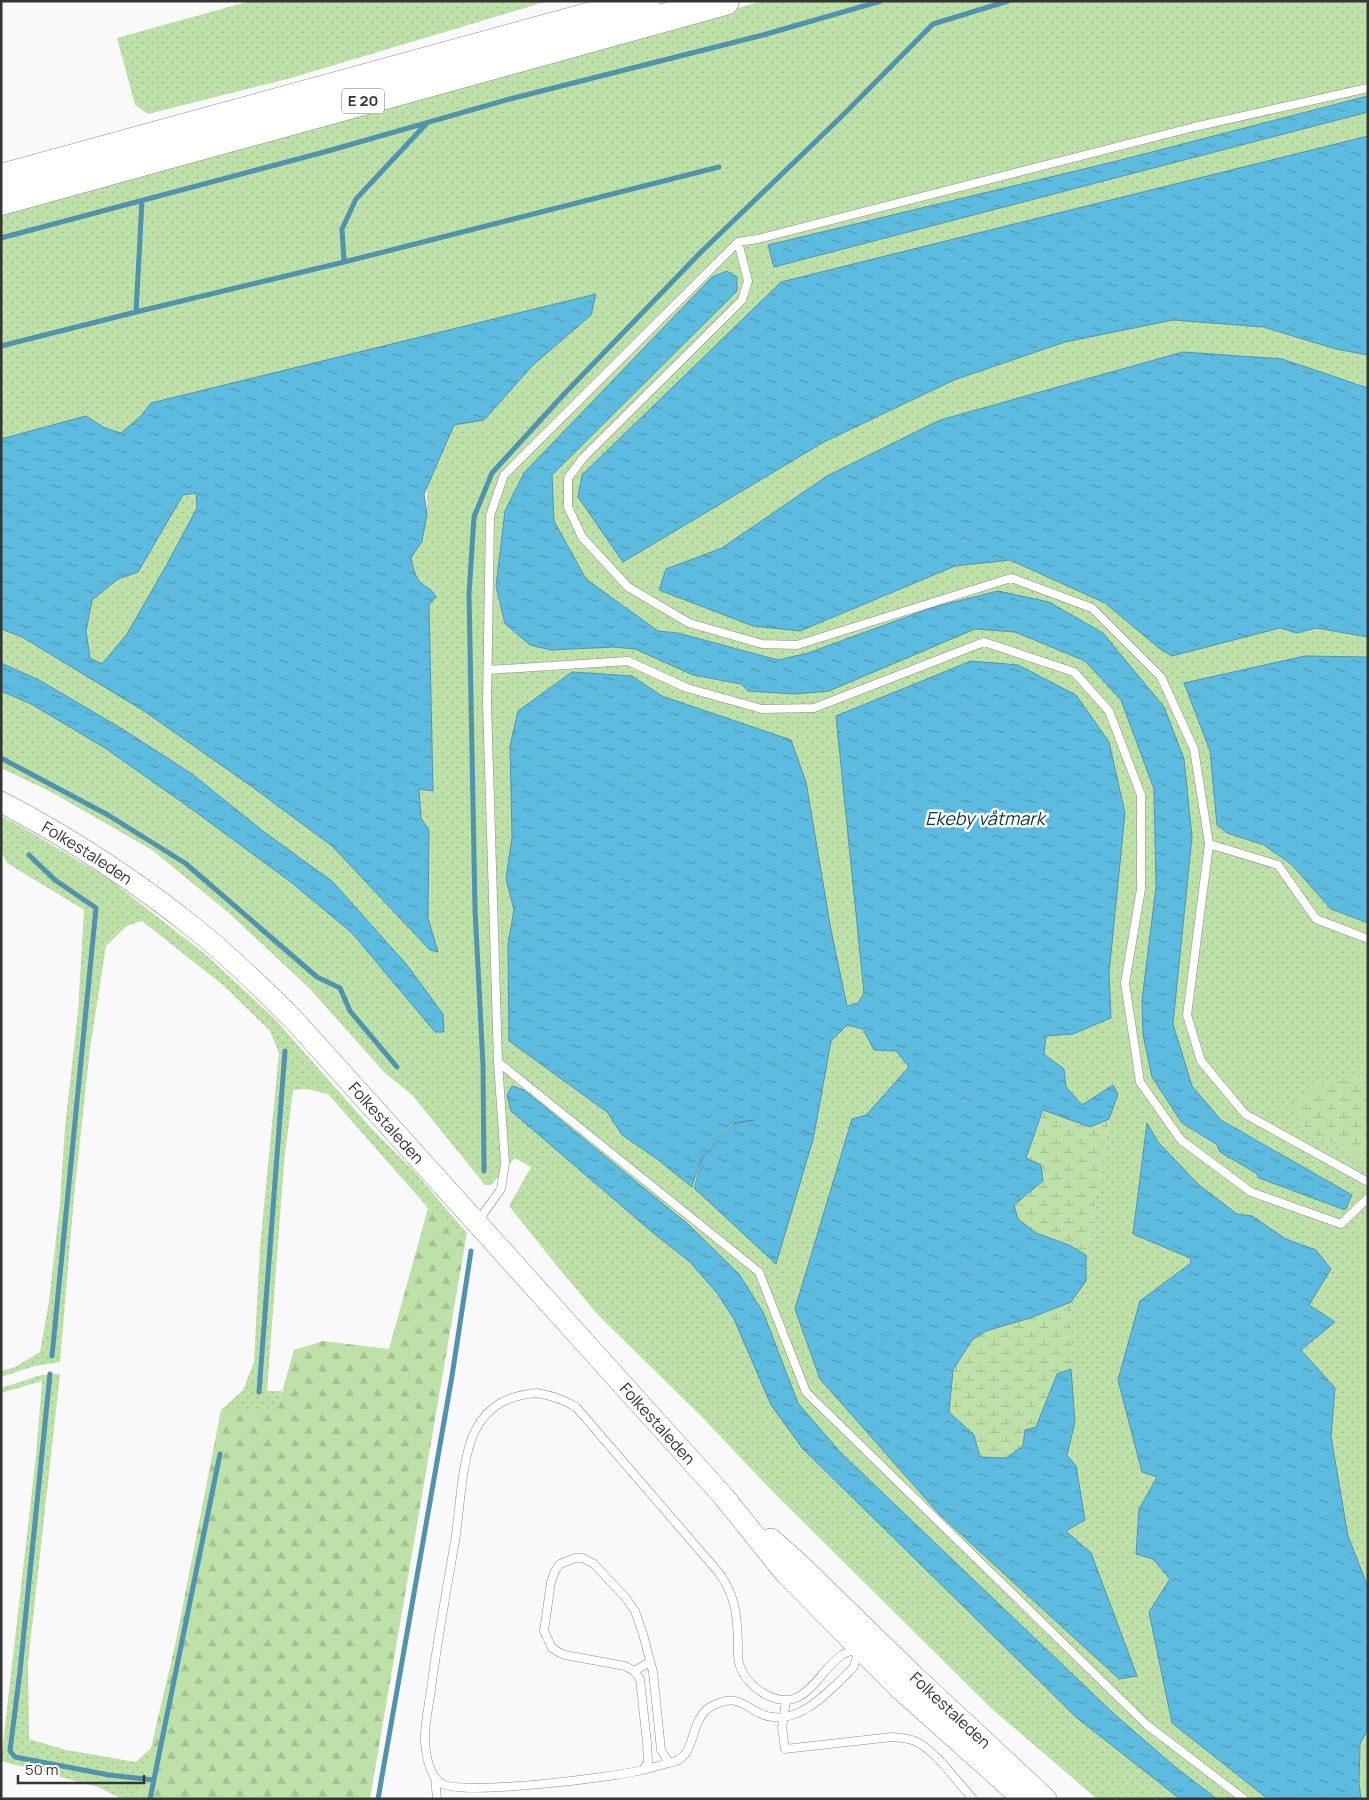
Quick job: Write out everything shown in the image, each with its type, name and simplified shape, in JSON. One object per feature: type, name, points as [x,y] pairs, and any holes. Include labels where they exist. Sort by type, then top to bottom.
[{"type":"highway","name":"E 20","points":[[1,178],[646,1]]},
{"type":"highway","name":"E 20","points":[[1,201],[725,1]]},
{"type":"main road","name":"Folkestaleden","points":[[1,802],[106,864],[198,931],[250,977],[292,1018],[724,1497],[786,1574],[866,1642],[914,1676],[1046,1799]]},
{"type":"main road","name":"Folkestaleden","points":[[866,1642],[900,1689],[1023,1799]]},
{"type":"lane","points":[[477,1222],[501,1189],[505,1163],[498,1062],[487,713],[490,516],[504,475],[738,242],[776,234],[1194,127],[1368,88]]},
{"type":"lane","points":[[738,242],[748,281],[742,300],[583,458],[568,478],[568,507],[582,537],[628,587],[681,619],[762,644],[797,644],[1011,578],[1092,608],[1161,677],[1194,749],[1209,844],[1187,1015],[1201,1061],[1244,1114],[1368,1182]]},
{"type":"lane","points":[[488,670],[628,661],[687,688],[762,709],[814,708],[984,642],[1074,672],[1109,711],[1141,795],[1141,889],[1125,983],[1140,1082],[1181,1140],[1251,1192],[1341,1224],[1368,1198]]},
{"type":"lane","points":[[1209,844],[1278,864],[1316,919],[1368,939]]},
{"type":"lane","points":[[498,1062],[759,1272],[806,1392],[1147,1725],[1244,1799]]},
{"type":"lane","points":[[536,1393],[549,1395],[562,1399],[576,1407],[714,1567],[728,1586],[737,1611],[740,1666],[750,1682],[771,1698],[786,1701],[797,1698],[809,1690],[841,1655],[866,1642],[853,1667],[828,1693],[798,1713],[772,1718],[762,1715],[740,1701],[725,1701],[711,1706],[703,1713],[698,1722],[687,1753],[681,1760],[669,1764],[643,1770],[482,1789],[455,1788],[441,1784],[429,1766],[425,1740],[438,1639],[456,1535],[468,1449],[475,1430],[491,1410],[507,1399],[520,1395],[536,1393]]},
{"type":"lane","points":[[643,1770],[648,1762],[640,1679],[634,1671],[625,1666],[565,1655],[558,1652],[552,1648],[544,1630],[551,1582],[555,1571],[560,1564],[575,1558],[583,1558],[594,1564],[606,1575],[635,1611],[650,1662],[661,1750],[669,1764]]},
{"type":"lane","points":[[634,1671],[650,1662]]},
{"type":"lane","points":[[786,1701],[783,1717],[785,1749],[892,1737],[906,1738],[916,1742],[933,1756],[973,1799]]},
{"type":"lane","points":[[435,1777],[437,1799]]},
{"type":"green space","points":[[250,1],[548,1],[291,78],[148,114],[135,105],[117,38]]},
{"type":"green space","points":[[763,1],[1368,1],[1368,96],[1117,161],[769,245],[774,267],[1368,112],[1368,136],[781,282],[623,562],[824,442],[954,380],[1065,342],[1173,320],[1263,327],[1336,349],[1368,355],[1368,388],[1356,383],[1183,352],[940,420],[827,476],[722,548],[666,569],[659,590],[753,626],[800,631],[955,566],[1010,560],[1105,603],[1160,649],[1172,656],[1280,628],[1297,633],[1316,628],[1368,637],[1368,657],[1305,656],[1184,684],[1210,751],[1218,825],[1227,833],[1264,845],[1291,864],[1331,909],[1368,923],[1368,1083],[1360,1077],[1300,1122],[1317,1137],[1351,1151],[1368,1166],[1368,1587],[1348,1536],[1331,1437],[1335,1388],[1301,1350],[1335,1322],[1309,1305],[1316,1250],[1286,1239],[1252,1216],[1237,1214],[1199,1185],[1158,1142],[1148,1124],[1191,1263],[1140,1301],[1157,1476],[1139,1509],[1136,1554],[1153,1559],[1170,1579],[1172,1723],[1268,1799],[1217,1799],[1174,1766],[1112,1712],[840,1452],[798,1403],[763,1312],[739,1274],[689,1225],[524,1090],[512,1087],[652,1232],[690,1262],[717,1293],[734,1319],[803,1449],[1077,1718],[1180,1799],[1097,1799],[992,1709],[598,1315],[509,1206],[531,1167],[515,1158],[491,1185],[485,1185],[413,1096],[384,1072],[310,989],[230,914],[152,850],[51,792],[1,768],[1,691],[31,704],[105,748],[292,883],[352,933],[435,1032],[444,1032],[443,1014],[407,965],[333,882],[263,831],[192,774],[124,730],[39,680],[1,663],[1,629],[21,637],[144,711],[332,846],[430,950],[433,934],[428,918],[429,830],[421,818],[419,789],[433,791],[429,605],[436,597],[418,579],[411,558],[422,541],[427,514],[427,488],[454,425],[484,420],[533,365],[291,370],[151,403],[141,416],[121,433],[105,428],[86,416],[1,439],[1,211]],"holes":[[[737,277],[737,291],[552,475],[553,521],[586,579],[658,631],[678,633],[778,660],[808,653],[934,607],[1103,633],[1192,837],[1173,1024],[1192,1086],[1221,1120],[1275,1150],[1345,1210],[1259,1178],[1256,1173],[1182,1123],[1143,1035],[1142,1000],[1156,887],[1154,789],[1121,700],[1085,661],[1015,632],[975,629],[950,639],[741,684],[693,675],[635,649],[614,647],[551,650],[530,645],[505,625],[496,586],[505,511]],[[632,676],[662,696],[791,740],[806,782],[831,930],[847,1006],[858,1003],[864,993],[1111,944],[1109,973],[1111,1018],[1073,1034],[1046,1036],[1044,1054],[1064,1069],[1066,1087],[1082,1105],[1113,1085],[1118,1094],[1109,1119],[1086,1255],[1086,1281],[1071,1302],[1071,1369],[1075,1422],[1067,1455],[1066,1531],[1091,1553],[1136,1676],[1119,1679],[940,1515],[820,1379],[866,1115],[909,1067],[896,1051],[874,1050],[863,1029],[847,1025],[831,1041],[814,1136],[694,1188],[622,1135],[607,1112],[509,1041],[508,944],[514,910],[506,879],[512,837],[510,746]]]},
{"type":"green space","points":[[196,493],[197,508],[127,634],[102,665],[90,658],[86,631],[92,600],[118,579],[138,572],[183,495]]},
{"type":"green space","points":[[1,816],[109,879],[205,954],[274,1018],[371,1128],[413,1170],[467,1233],[465,1244],[428,1208],[328,1094],[307,1089],[293,1090],[284,1163],[267,1391],[282,1391],[277,1410],[221,1410],[243,1390],[254,1362],[260,1247],[279,1053],[270,1031],[224,986],[142,921],[127,926],[106,946],[90,1048],[74,1197],[60,1362],[35,1366],[1,1377],[1,1371],[15,1367],[40,1352],[49,1301],[60,1203],[65,1127],[78,1012],[84,910],[7,863],[1,851]]},
{"type":"green space","points":[[1360,1077],[1368,1083],[1368,1166],[1351,1151],[1317,1137],[1300,1122],[1293,1100],[1331,1079]]},
{"type":"green space","points":[[1044,1110],[1090,1127],[1109,1119],[1086,1255],[1069,1245],[1036,1233],[1017,1219],[1014,1205],[1043,1181],[1026,1158]]},
{"type":"green space","points":[[428,1208],[465,1244],[370,1799],[139,1799],[176,1641],[221,1410],[277,1410],[294,1350],[323,1341],[389,1349]]},
{"type":"green space","points":[[1071,1302],[1071,1369],[1057,1374],[1036,1427],[1025,1430],[1023,1446],[1006,1458],[980,1457],[974,1435],[949,1412],[953,1370],[972,1340],[986,1331],[1030,1318]]},
{"type":"green space","points":[[60,1374],[28,1663],[29,1739],[66,1750],[136,1762],[151,1748],[139,1799],[122,1799],[98,1787],[1,1761],[36,1456],[42,1381],[1,1393],[1,1388],[41,1375]]},
{"type":"green space","points":[[1368,1729],[1368,1799],[1361,1799],[1359,1783],[1360,1744]]},
{"type":"water","points":[[1368,96],[1368,112],[774,267],[768,245],[1117,161]]},
{"type":"water","points":[[1368,136],[1368,355],[1336,349],[1263,327],[1173,320],[1065,342],[954,380],[824,442],[623,562],[578,497],[582,475],[781,282]]},
{"type":"water","points":[[727,271],[737,277],[737,291],[552,475],[554,521],[586,579],[658,631],[678,633],[778,660],[808,653],[934,607],[998,591],[1049,602],[1103,633],[1164,707],[1184,759],[1192,837],[1173,1024],[1192,1086],[1221,1120],[1352,1195],[1345,1210],[1259,1178],[1256,1173],[1220,1152],[1217,1145],[1182,1123],[1152,1077],[1143,1035],[1142,1000],[1156,887],[1154,789],[1121,700],[1085,661],[1015,632],[975,629],[829,691],[796,694],[748,691],[741,684],[693,675],[635,649],[614,647],[551,650],[530,645],[505,624],[496,586],[505,511],[524,473],[712,277]]},
{"type":"water","points":[[596,294],[591,315],[533,365],[484,420],[454,425],[424,494],[427,514],[422,541],[411,558],[418,579],[436,597],[429,605],[433,791],[419,789],[421,818],[429,830],[428,918],[438,952],[430,950],[332,846],[251,786],[144,711],[22,637],[1,629],[1,439],[86,416],[105,428],[121,433],[141,416],[151,403]],"holes":[[[196,493],[197,508],[127,634],[102,664],[90,658],[86,631],[92,600],[118,579],[138,572],[183,495]]]},
{"type":"water","points":[[1183,352],[1282,359],[1368,388],[1368,637],[1316,628],[1297,633],[1280,628],[1172,656],[1160,649],[1105,603],[1010,560],[955,566],[800,631],[753,626],[659,590],[666,569],[722,548],[827,476],[940,420]]},
{"type":"water","points":[[1305,656],[1368,657],[1368,923],[1331,909],[1291,864],[1264,845],[1227,833],[1217,825],[1210,751],[1184,683]]},
{"type":"water","name":"Ekeby våtmark","points":[[971,661],[1018,665],[1076,695],[1109,742],[1125,813],[1109,973],[1111,1018],[1073,1034],[1046,1036],[1044,1054],[1064,1069],[1066,1087],[1082,1105],[1113,1085],[1118,1094],[1109,1119],[1090,1127],[1043,1110],[1026,1158],[1041,1165],[1043,1181],[1014,1205],[1018,1219],[1036,1233],[1069,1245],[1086,1255],[1086,1281],[1071,1302],[1030,1318],[986,1331],[972,1340],[953,1370],[949,1412],[974,1435],[980,1457],[1006,1458],[1023,1446],[1025,1430],[1036,1427],[1057,1374],[1071,1369],[1075,1422],[1067,1455],[1076,1466],[1085,1520],[1066,1531],[1091,1553],[1137,1676],[1119,1679],[940,1515],[820,1379],[795,1309],[852,1119],[866,1115],[909,1067],[896,1051],[874,1050],[863,1029],[847,1025],[831,1041],[814,1135],[802,1130],[814,1136],[776,1264],[694,1188],[702,1159],[733,1124],[754,1120],[732,1123],[701,1159],[692,1187],[657,1159],[622,1135],[607,1112],[509,1041],[508,944],[514,910],[506,879],[512,837],[510,746],[518,711],[572,672],[632,676],[662,696],[791,740],[806,782],[831,930],[847,1006],[858,1003],[864,993],[836,716]]},
{"type":"water","points":[[1,663],[39,680],[124,730],[192,774],[263,831],[333,882],[407,965],[443,1014],[444,1032],[435,1032],[352,933],[292,883],[105,748],[31,704],[1,691]]},
{"type":"water","points":[[512,1086],[524,1090],[689,1225],[739,1274],[763,1312],[798,1403],[840,1452],[1112,1712],[1174,1766],[1217,1799],[1180,1799],[1077,1718],[803,1449],[771,1405],[734,1319],[717,1293],[690,1262],[652,1232],[511,1111],[507,1095]]},
{"type":"water","points":[[1147,1123],[1158,1142],[1199,1185],[1237,1214],[1252,1216],[1286,1239],[1316,1250],[1331,1269],[1309,1305],[1335,1322],[1301,1350],[1335,1388],[1331,1437],[1348,1536],[1368,1587],[1368,1729],[1360,1744],[1359,1783],[1361,1799],[1268,1799],[1172,1723],[1149,1612],[1170,1579],[1153,1559],[1136,1554],[1139,1509],[1157,1477],[1142,1472],[1118,1380],[1140,1301],[1191,1263],[1190,1258],[1133,1234]]},
{"type":"waterway","points":[[1,238],[328,151],[510,99],[763,35],[881,1]]},
{"type":"waterway","points":[[484,1171],[483,1065],[475,909],[469,594],[474,517],[492,473],[566,392],[700,253],[841,117],[933,24],[1008,1]]},
{"type":"waterway","points":[[427,123],[356,199],[342,229],[344,262],[719,167]]},
{"type":"waterway","points":[[1,346],[136,312],[142,201]]},
{"type":"waterway","points":[[136,312],[344,262]]},
{"type":"waterway","points":[[1,758],[108,815],[185,863],[317,977],[340,988],[350,1011],[397,1067]]},
{"type":"waterway","points":[[29,855],[55,880],[96,908],[52,1356]]},
{"type":"waterway","points":[[259,1392],[285,1051]]},
{"type":"waterway","points":[[378,1799],[452,1376],[471,1251]]},
{"type":"waterway","points":[[50,1374],[20,1671],[10,1751],[15,1757],[109,1775],[154,1780]]},
{"type":"waterway","points":[[150,1799],[220,1454]]}]
